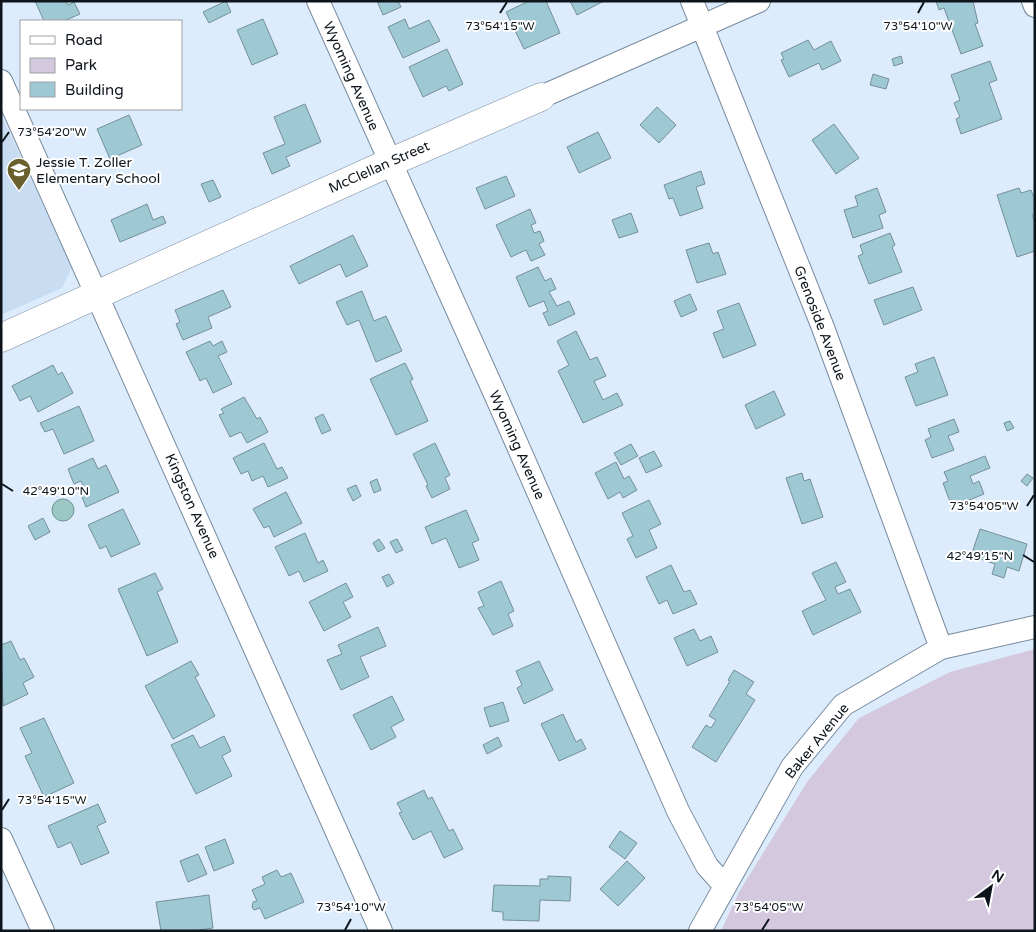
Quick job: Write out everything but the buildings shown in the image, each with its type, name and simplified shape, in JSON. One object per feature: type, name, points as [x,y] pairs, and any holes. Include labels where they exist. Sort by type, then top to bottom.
[{"type":"street","name":"Wyoming Avenue","points":[[318,1],[678,811],[707,866],[724,885]]},
{"type":"street","name":"Grenoside Avenue","points":[[692,1],[822,324],[941,648]]},
{"type":"street","name":"McClellan Street","points":[[1,338],[390,162],[759,1]]},
{"type":"street","points":[[1033,1],[1035,6]]},
{"type":"street","name":"Kingston Avenue","points":[[1,81],[382,931]]},
{"type":"street","name":"Baker Avenue","points":[[700,931],[724,885],[792,767],[843,705],[941,648],[1035,627]]},
{"type":"street","points":[[1,839],[42,931]]},
{"type":"shaded area","name":"Jessie T. Zoller Elementary School","points":[[1,114],[72,268],[62,288],[1,315]]},
{"type":"shaded area","points":[[63,499],[71,502],[74,510],[71,518],[63,521],[55,518],[52,510],[55,502]]},
{"type":"green space","points":[[1035,649],[1035,931],[721,931],[739,892],[807,782],[859,718],[950,672]]},
{"type":"place","name":"Jessie T. Zoller Elementary School","points":[[19,191]]}]
